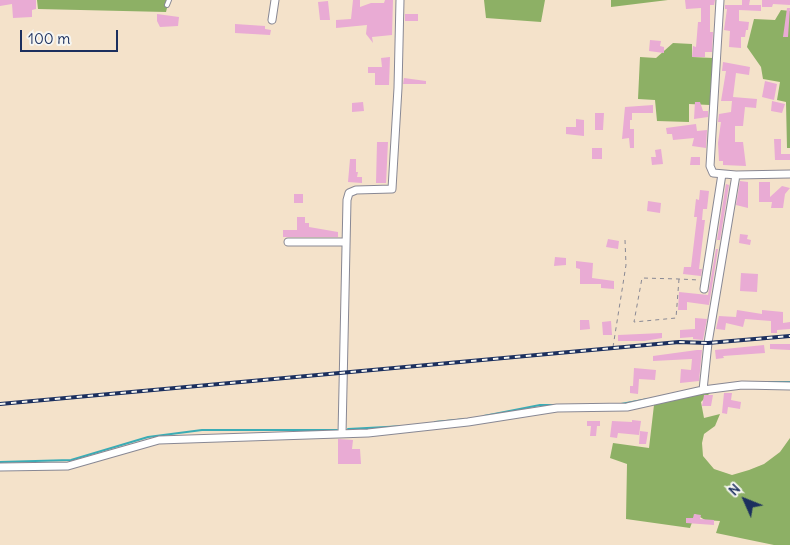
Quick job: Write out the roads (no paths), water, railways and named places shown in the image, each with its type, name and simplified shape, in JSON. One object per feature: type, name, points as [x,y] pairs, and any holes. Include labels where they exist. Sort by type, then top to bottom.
[{"type":"street","points":[[272,20],[275,0]]},
{"type":"street","points":[[342,434],[346,242],[349,193],[356,190],[392,189],[398,88],[400,0]]},
{"type":"street","points":[[720,0],[710,166],[713,173],[722,174],[790,174]]},
{"type":"street","points":[[704,289],[722,174]]},
{"type":"street","points":[[703,390],[708,344],[736,175]]},
{"type":"street","points":[[288,242],[346,242]]},
{"type":"street","points":[[0,467],[68,466],[159,440],[342,434],[459,423],[557,408],[627,407],[703,390],[742,385],[790,386]]},
{"type":"waterway","points":[[754,382],[790,382]]},
{"type":"waterway","points":[[621,404],[648,399]]},
{"type":"waterway","points":[[484,416],[540,405],[556,405]]},
{"type":"waterway","points":[[435,422],[467,419]]},
{"type":"waterway","points":[[348,429],[405,426]]},
{"type":"waterway","points":[[0,462],[71,460],[148,437],[202,430],[337,430]]},
{"type":"railway","points":[[0,404],[679,342],[708,343],[790,336]]}]
